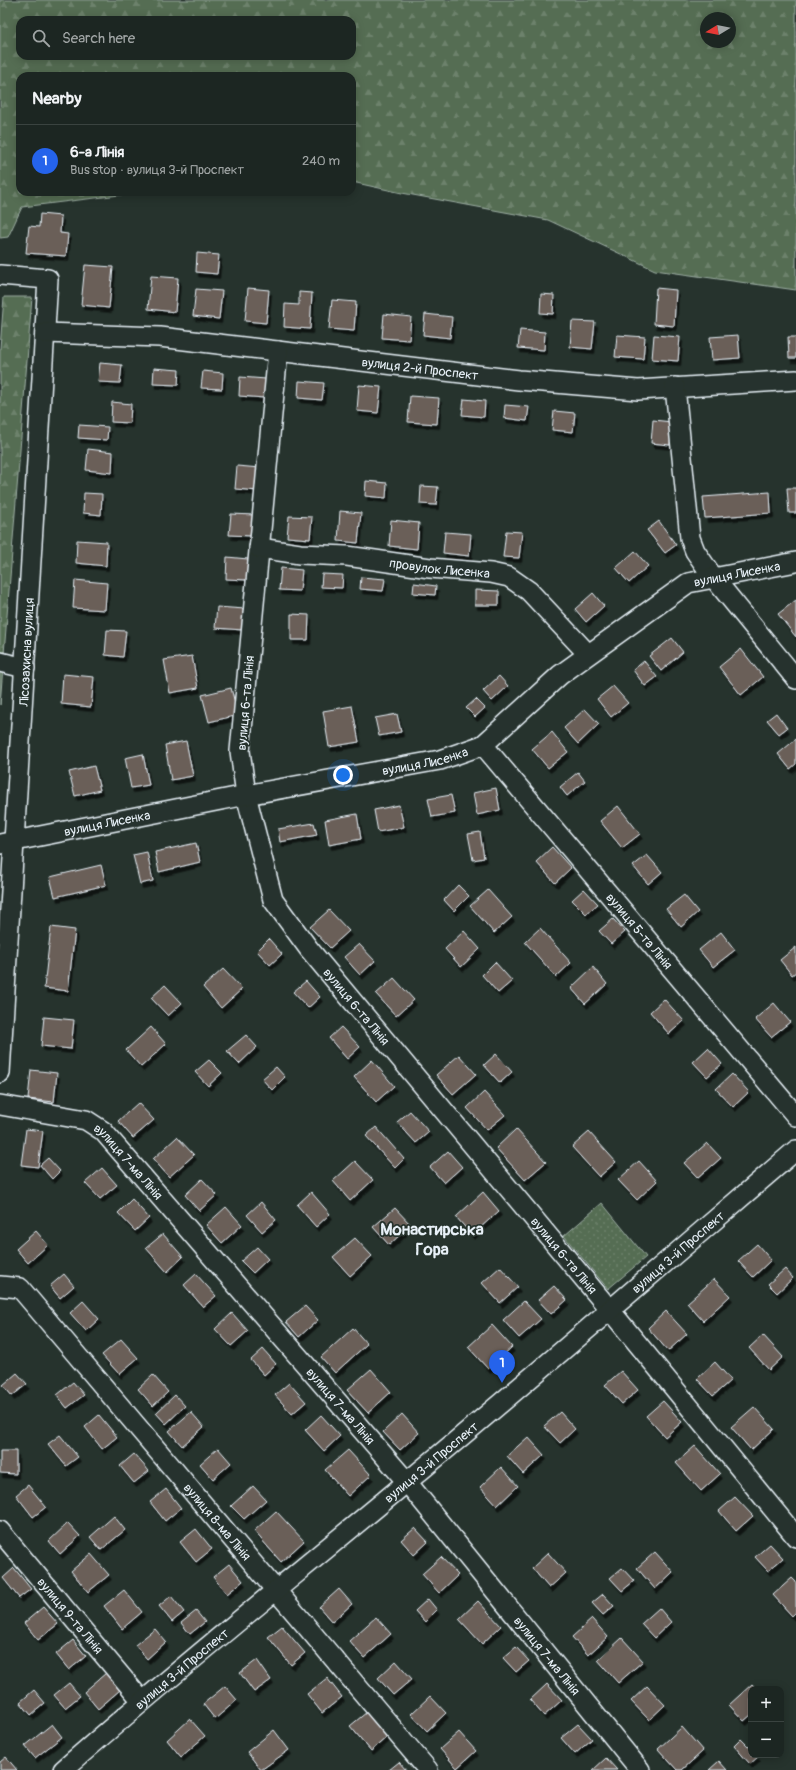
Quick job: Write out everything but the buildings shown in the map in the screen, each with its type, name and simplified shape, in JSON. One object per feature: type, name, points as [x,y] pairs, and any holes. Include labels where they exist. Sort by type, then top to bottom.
[{"type":"street","name":"Лісозахисна вулиця","points":[[0,275],[48,279],[25,668],[7,843],[0,1073]]},
{"type":"street","name":"вулиця 2-й Проспект","points":[[44,333],[160,337],[519,380],[638,390],[796,380]]},
{"type":"street","name":"вулиця 6-та Лінія","points":[[278,351],[240,750],[246,795],[274,900],[309,949],[610,1310],[796,1537]]},
{"type":"street","points":[[674,387],[690,538],[695,551],[713,577],[796,679]]},
{"type":"street","name":"провулок Лисенка","points":[[259,548],[300,554],[347,556],[430,568],[491,573],[509,577],[530,591],[588,654]]},
{"type":"street","name":"вулиця Лисенка","points":[[7,843],[246,795],[440,760],[483,745],[560,675],[688,583],[796,562]]},
{"type":"street","points":[[0,662],[25,668]]},
{"type":"street","name":"вулиця 5-та Лінія","points":[[483,745],[796,1116]]},
{"type":"street","name":"вулиця 7-ма Лінія","points":[[0,1105],[86,1120],[103,1131],[407,1482],[640,1770]]},
{"type":"street","name":"вулиця 3-й Проспект","points":[[63,1770],[142,1701],[407,1482],[796,1150]]},
{"type":"street","name":"вулиця 8-ма Лінія","points":[[0,1286],[20,1288],[428,1770]]},
{"type":"street","name":"вулиця 9-та Лінія","points":[[0,1530],[142,1701]]},
{"type":"green space","points":[[0,0],[796,0],[796,290],[655,270],[548,220],[402,193],[356,183],[356,72],[16,72],[16,196],[111,196],[22,207],[8,237],[0,238]]},
{"type":"green space","points":[[4,297],[32,297],[0,705],[0,348]]},
{"type":"green space","points":[[602,1203],[646,1257],[608,1289],[564,1236]]},
{"type":"place","name":"6-а Лінія","points":[[502,1383]]},
{"type":"district","name":"Монастирська Гора","points":[[432,1239]]}]
